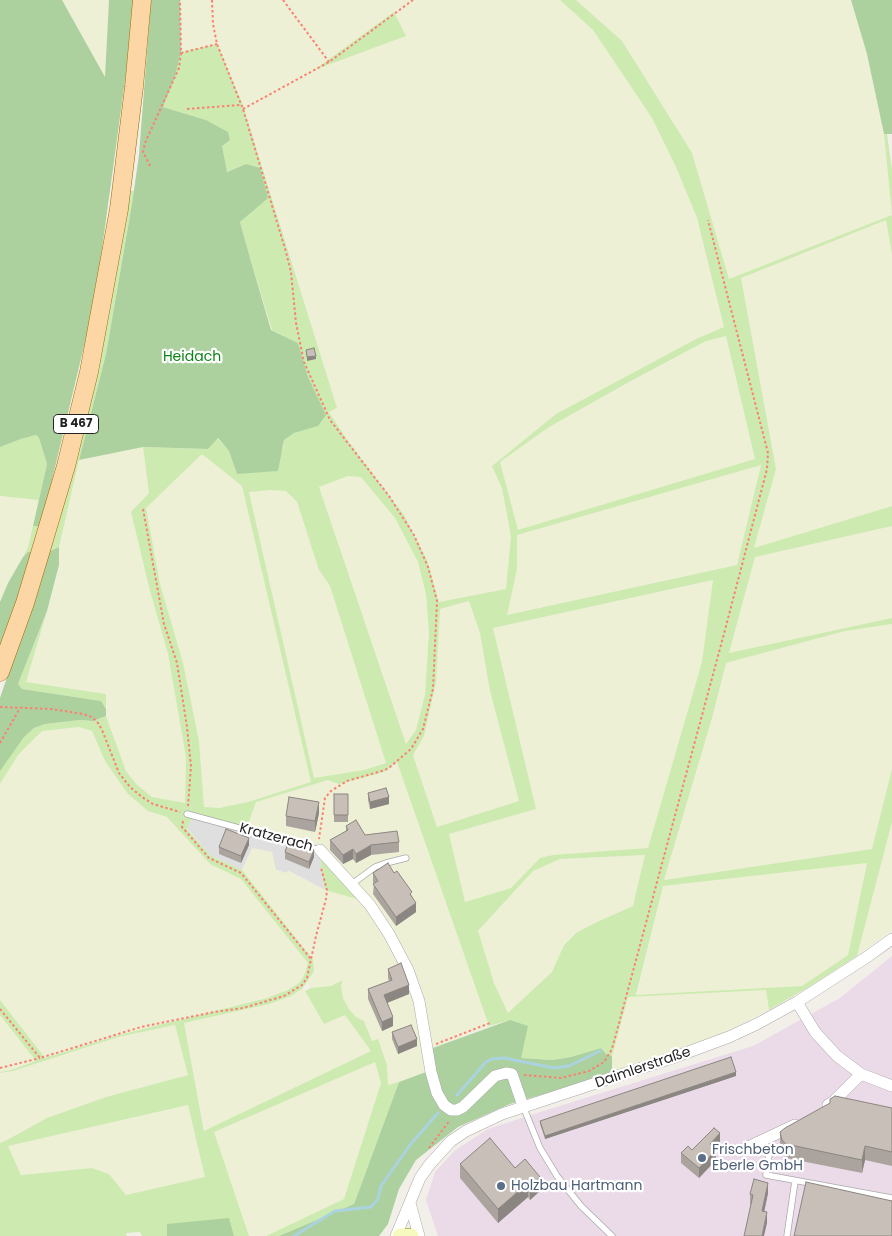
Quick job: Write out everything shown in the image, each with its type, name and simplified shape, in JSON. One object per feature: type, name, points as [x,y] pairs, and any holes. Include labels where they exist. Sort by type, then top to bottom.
[{"type":"main road","name":"B 467","points":[[0,672],[25,603],[76,427],[88,372],[124,169],[142,0]]},
{"type":"main road","points":[[400,1236],[411,1236]]},
{"type":"street","name":"Kratzerach","points":[[320,850],[370,905],[389,934],[408,970],[420,1001],[427,1048],[437,1093],[444,1105],[452,1110],[457,1110],[463,1107],[495,1076],[506,1073],[512,1074]]},
{"type":"street","name":"Daimlerstraße","points":[[396,1236],[420,1178],[438,1154],[451,1141],[481,1123],[523,1106],[699,1049],[757,1024],[797,1002],[867,957],[892,938]]},
{"type":"street","points":[[797,1002],[815,1032],[837,1056],[861,1074],[892,1086]]},
{"type":"street","points":[[512,1074],[523,1106]]},
{"type":"street","points":[[818,1111],[834,1102],[861,1074]]},
{"type":"street","points":[[744,1149],[803,1120]]},
{"type":"street","points":[[410,1203],[419,1236]]},
{"type":"lane","name":"Kratzerach","points":[[185,813],[320,850]]},
{"type":"lane","points":[[352,884],[375,867],[386,862],[406,858]]},
{"type":"lane","points":[[523,1106],[540,1148],[556,1176],[581,1206],[612,1236]]},
{"type":"lane","points":[[764,1140],[769,1155],[766,1175],[892,1198]]},
{"type":"lane","points":[[787,1236],[795,1181]]},
{"type":"path","points":[[150,166],[143,152],[176,78],[182,53],[180,0]]},
{"type":"path","points":[[0,1068],[40,1058],[141,1027],[243,1008],[284,996],[302,986],[307,978],[326,899],[327,890],[319,861],[320,823],[325,798],[331,791],[347,781],[385,770],[411,749],[423,730],[433,689],[437,601],[432,579],[425,558],[403,516],[390,496],[330,420],[310,377],[301,350],[291,272],[286,252],[243,109],[218,44],[213,24],[212,0]]},
{"type":"path","points":[[283,0],[329,62]]},
{"type":"path","points":[[243,109],[329,62],[413,0]]},
{"type":"path","points":[[182,53],[218,44]]},
{"type":"path","points":[[187,109],[241,105]]},
{"type":"path","points":[[512,1074],[552,1079],[567,1077],[599,1066],[604,1062],[612,1049],[726,630],[767,469],[768,453],[708,220]]},
{"type":"path","points":[[143,508],[164,624],[176,663],[191,766],[182,827],[209,858],[241,873],[311,959]]},
{"type":"path","points":[[0,707],[52,709],[92,717],[102,730],[120,772],[130,787],[154,804],[185,813]]},
{"type":"path","points":[[0,743],[20,708]]},
{"type":"path","points":[[0,1009],[40,1058]]},
{"type":"path","points":[[427,1048],[490,1022]]},
{"type":"shaded area","points":[[193,815],[246,830],[320,855],[325,890],[289,871],[286,873],[276,870],[252,849],[242,870],[211,856],[187,828]]},
{"type":"shaded area","points":[[892,956],[892,1236],[438,1236],[426,1200],[435,1172],[454,1151],[488,1129],[753,1046],[840,998]]},
{"type":"green space","points":[[0,0],[62,0],[105,77],[109,0],[136,0],[95,300],[41,526],[33,526],[47,464],[39,438],[36,435],[0,447]]},
{"type":"green space","points":[[62,0],[109,0],[105,78]]},
{"type":"green space","name":"Heidach","points":[[151,0],[180,0],[181,52],[175,77],[163,107],[206,120],[228,132],[230,140],[222,146],[227,172],[246,164],[260,168],[268,198],[240,222],[271,330],[298,343],[308,377],[326,415],[318,426],[294,433],[284,440],[278,471],[237,474],[229,451],[218,438],[208,449],[143,447],[79,460],[106,354],[132,204],[139,155]]},
{"type":"green space","points":[[180,0],[560,0],[593,30],[652,118],[676,167],[697,218],[724,327],[696,339],[556,414],[493,465],[502,488],[511,536],[506,589],[439,602],[427,560],[414,532],[394,500],[348,441],[329,412],[337,408],[243,105],[217,44],[181,52]]},
{"type":"green space","points":[[560,0],[576,0],[622,41],[692,153],[729,279],[892,215],[892,254],[886,220],[741,278],[776,469],[754,548],[892,506],[892,526],[755,557],[729,653],[892,618],[892,624],[845,631],[726,663],[712,718],[664,880],[872,849],[892,769],[892,822],[857,956],[769,1010],[766,990],[628,997],[612,1056],[606,1054],[601,1048],[571,1057],[552,1060],[521,1058],[510,1020],[489,1026],[397,762],[384,772],[339,784],[328,780],[256,802],[246,830],[193,815],[187,829],[211,856],[242,870],[313,960],[314,971],[303,988],[291,996],[269,1004],[184,1023],[204,1131],[371,1051],[345,1015],[324,1024],[305,991],[311,988],[331,986],[343,980],[341,986],[343,998],[349,1009],[356,1017],[364,1021],[372,1041],[378,1039],[387,1065],[388,1085],[399,1082],[354,1204],[279,1236],[266,1236],[344,1199],[381,1083],[375,1062],[214,1132],[249,1236],[234,1236],[167,1224],[167,1236],[142,1236],[140,1232],[126,1233],[127,1236],[0,1236],[0,1143],[47,1118],[106,1097],[188,1075],[175,1025],[118,1037],[13,1071],[0,1073],[36,1061],[0,1015],[0,1000],[45,1058],[119,1035],[267,998],[288,990],[299,983],[304,976],[308,963],[241,879],[210,864],[167,817],[148,811],[128,794],[105,761],[92,731],[79,727],[42,731],[18,755],[0,784],[0,770],[24,737],[34,728],[45,724],[80,720],[93,721],[106,716],[126,771],[137,785],[152,797],[185,803],[186,757],[168,654],[131,512],[149,493],[143,447],[208,449],[217,438],[229,451],[237,474],[283,449],[284,440],[293,433],[318,426],[298,343],[272,330],[240,222],[250,213],[246,164],[226,172],[222,146],[206,120],[163,107],[175,77],[181,52],[217,44],[243,105],[337,408],[329,412],[348,441],[404,515],[427,560],[439,602],[506,589],[511,536],[502,488],[492,466],[556,414],[696,339],[724,327],[697,218],[676,167],[652,118],[593,30]],"holes":[[[726,336],[755,459],[518,530],[500,462],[549,427],[706,341]],[[202,454],[242,486],[311,782],[248,802],[219,808],[204,807],[199,741],[183,663],[160,584],[146,508]],[[761,465],[737,565],[507,615],[517,569],[517,535]],[[348,476],[361,477],[395,518],[418,562],[426,594],[429,632],[425,695],[416,730],[406,744],[319,487]],[[286,491],[297,502],[319,570],[330,586],[386,763],[364,770],[314,778],[249,492]],[[713,580],[702,662],[648,848],[553,855],[540,858],[511,888],[465,902],[449,834],[536,809],[493,628]],[[469,601],[480,633],[490,691],[519,801],[437,827],[413,755],[424,736],[436,682],[440,609]],[[645,855],[633,906],[576,933],[564,945],[552,972],[508,1013],[494,983],[478,931],[533,871],[560,859]],[[867,863],[848,955],[802,986],[636,995],[663,886]],[[188,1105],[205,1177],[126,1195],[109,1174],[92,1168],[21,1175],[8,1146]]]},
{"type":"green space","points":[[576,0],[851,0],[867,54],[884,134],[892,215],[729,280],[692,153],[622,41]]},
{"type":"green space","points":[[851,0],[892,0],[892,134],[884,134],[867,54]]},
{"type":"green space","points":[[394,12],[406,36],[314,70],[328,60]]},
{"type":"green space","points":[[884,134],[887,134],[892,169],[892,215]]},
{"type":"green space","points":[[131,191],[134,191],[106,354],[59,547],[50,551],[81,442],[99,367]]},
{"type":"green space","points":[[887,220],[892,254],[892,506],[754,549],[776,469],[741,277]]},
{"type":"green space","points":[[726,336],[755,459],[518,531],[500,462],[549,427],[706,341]]},
{"type":"green space","points":[[36,435],[39,438],[47,464],[39,500],[0,496],[0,447]]},
{"type":"green space","points":[[143,447],[149,493],[131,512],[168,654],[186,757],[185,803],[152,797],[137,785],[127,771],[107,721],[106,694],[26,682],[56,580],[59,565],[59,547],[79,460]]},
{"type":"green space","points":[[202,454],[242,486],[311,782],[248,802],[219,808],[204,807],[199,741],[183,663],[160,584],[146,507]]},
{"type":"green space","points":[[761,464],[737,565],[506,615],[517,569],[517,535]]},
{"type":"green space","points":[[348,476],[361,477],[395,518],[418,562],[426,594],[429,632],[425,695],[416,730],[406,744],[319,487]]},
{"type":"green space","points":[[249,491],[286,491],[297,502],[319,570],[330,586],[386,762],[365,770],[314,778]]},
{"type":"green space","points":[[0,496],[39,500],[28,547],[0,602]]},
{"type":"green space","points":[[33,526],[41,526],[34,552],[28,552],[23,557],[28,547]]},
{"type":"green space","points":[[892,526],[892,618],[729,654],[755,557]]},
{"type":"green space","points":[[59,547],[59,565],[47,611],[18,684],[22,689],[101,701],[106,709],[106,716],[93,721],[80,720],[45,724],[34,728],[24,737],[0,771],[0,698],[50,551]]},
{"type":"green space","points":[[28,552],[34,552],[0,649],[0,602],[8,583]]},
{"type":"green space","points":[[714,580],[702,662],[648,849],[553,855],[540,858],[511,888],[465,902],[449,834],[536,809],[493,628]]},
{"type":"green space","points":[[469,601],[480,633],[490,691],[519,801],[437,827],[413,755],[424,736],[440,609]]},
{"type":"green space","points":[[47,611],[26,682],[106,694],[106,709],[101,701],[22,689],[18,684]]},
{"type":"green space","points":[[892,624],[892,769],[872,849],[664,880],[712,718],[726,663],[845,631]]},
{"type":"green space","points":[[79,727],[92,731],[105,761],[148,811],[167,817],[210,864],[241,879],[308,963],[304,976],[299,983],[288,990],[267,998],[119,1035],[45,1058],[0,1000],[0,784],[18,755],[42,731]]},
{"type":"green space","points":[[397,762],[489,1026],[430,1049],[434,1069],[388,1086],[387,1065],[378,1039],[373,1041],[364,1021],[356,1017],[349,1009],[343,998],[341,986],[343,980],[331,986],[311,988],[307,983],[314,971],[242,870],[252,848],[272,852],[276,870],[286,873],[289,871],[325,890],[320,855],[246,830],[256,802],[328,780],[339,784],[384,772]]},
{"type":"green space","points":[[892,822],[892,930],[857,956]]},
{"type":"green space","points":[[320,855],[364,901],[325,890]]},
{"type":"green space","points":[[645,855],[633,906],[576,933],[564,945],[552,972],[509,1014],[494,983],[478,932],[533,871],[560,859]]},
{"type":"green space","points":[[867,862],[848,955],[802,986],[638,996],[766,990],[769,1010],[702,1043],[612,1074],[612,1056],[627,997],[637,996],[663,886]]},
{"type":"green space","points":[[303,988],[324,1024],[345,1015],[371,1051],[205,1131],[184,1023],[269,1004],[291,996]]},
{"type":"green space","points":[[0,1015],[36,1061],[0,1072]]},
{"type":"green space","points":[[510,1020],[528,1026],[521,1058],[552,1060],[571,1057],[601,1048],[606,1054],[612,1056],[612,1074],[510,1104],[458,1127],[416,1160],[399,1189],[388,1224],[379,1236],[279,1236],[354,1204],[399,1082],[434,1069],[430,1049]]},
{"type":"green space","points":[[175,1025],[188,1075],[106,1097],[0,1143],[0,1073],[13,1071],[118,1037]]},
{"type":"green space","points":[[375,1061],[381,1083],[344,1199],[266,1236],[249,1236],[214,1132]]},
{"type":"green space","points":[[188,1105],[205,1178],[126,1195],[109,1174],[92,1168],[21,1175],[8,1146]]},
{"type":"green space","points":[[229,1218],[234,1236],[167,1236],[167,1224]]},
{"type":"building","points":[[314,348],[316,356],[307,357],[306,350]]},
{"type":"building","points":[[386,788],[389,797],[370,802],[368,793]]},
{"type":"building","points":[[334,794],[348,794],[348,815],[334,815]]},
{"type":"building","points":[[289,797],[319,802],[315,821],[286,816]]},
{"type":"building","points":[[356,820],[365,835],[397,831],[399,842],[371,845],[356,854],[353,849],[343,855],[330,840],[348,830],[346,826]]},
{"type":"building","points":[[226,829],[249,838],[241,856],[219,847]]},
{"type":"building","points":[[289,840],[314,850],[309,862],[285,852]]},
{"type":"building","points":[[388,863],[394,873],[397,871],[412,892],[410,894],[416,903],[396,917],[373,884],[378,881],[373,873]]},
{"type":"building","points":[[401,963],[409,985],[384,995],[393,1017],[382,1022],[368,989],[392,980],[388,969]]},
{"type":"building","points":[[411,1025],[417,1039],[398,1047],[392,1032]]},
{"type":"building","points":[[731,1057],[736,1072],[545,1136],[540,1121]]},
{"type":"building","points":[[835,1096],[892,1108],[892,1152],[865,1146],[862,1160],[786,1144],[782,1140],[780,1132],[830,1103],[830,1099]]},
{"type":"building","points":[[714,1128],[720,1133],[710,1144],[716,1150],[699,1168],[681,1153],[688,1146],[692,1150]]},
{"type":"building","name":"Holzbau Hartmann","points":[[490,1138],[515,1168],[525,1159],[540,1177],[530,1186],[528,1183],[498,1209],[460,1164]]},
{"type":"building","points":[[754,1179],[768,1183],[762,1211],[767,1212],[762,1236],[744,1236],[753,1195],[750,1194]]},
{"type":"building","points":[[806,1182],[892,1201],[892,1236],[794,1236]]},
{"type":"waterway","points":[[457,1095],[486,1062],[492,1059],[504,1058],[554,1068],[569,1066],[600,1051]]},
{"type":"waterway","points":[[294,1236],[335,1211],[371,1207],[378,1199],[381,1186],[410,1145],[438,1113]]},
{"type":"place","name":"Frischbeton Eberle GmbH","points":[[702,1158]]},
{"type":"place","name":"Holzbau Hartmann","points":[[501,1186]]}]
